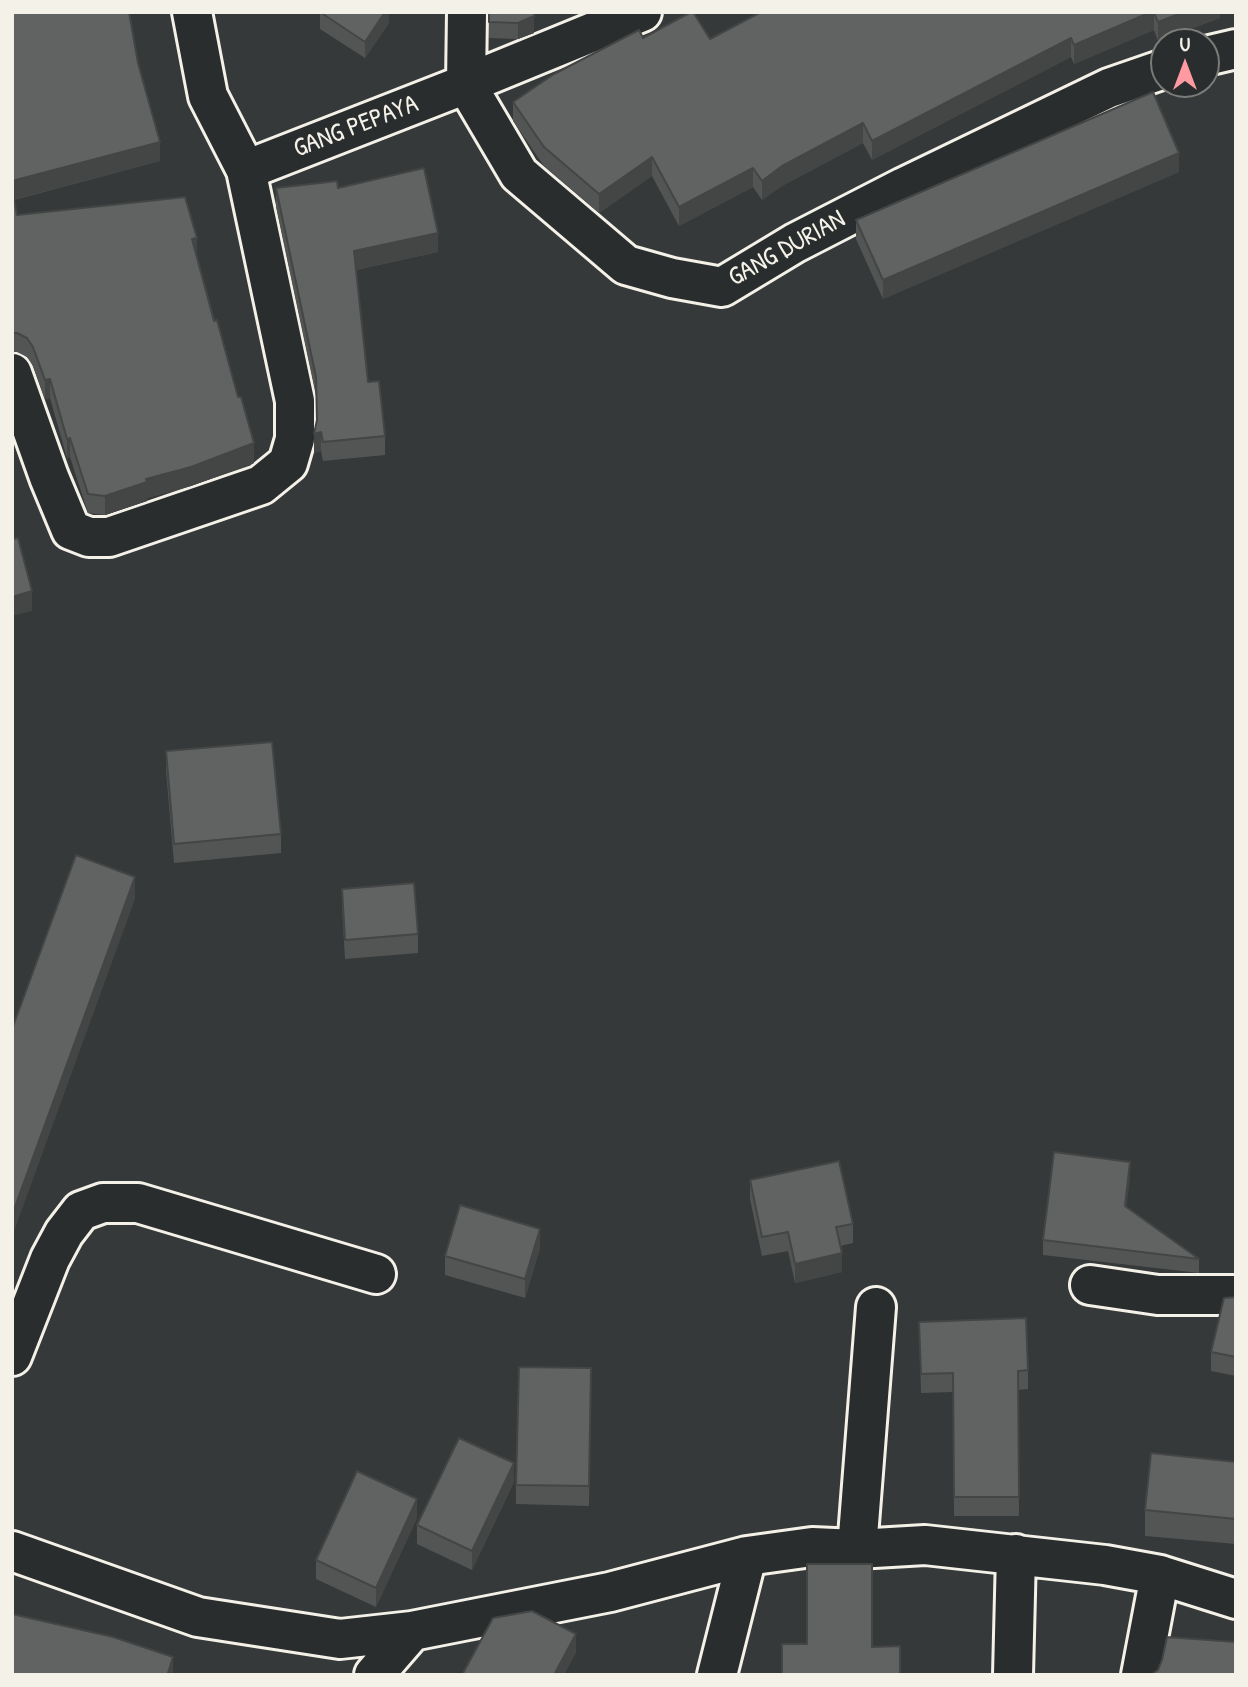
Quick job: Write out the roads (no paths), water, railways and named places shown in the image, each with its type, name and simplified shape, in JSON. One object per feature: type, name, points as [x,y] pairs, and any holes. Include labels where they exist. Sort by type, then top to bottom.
[{"type":"street","points":[[12,373],[71,530],[89,537],[109,537],[261,485],[288,463],[295,439],[295,401],[246,170],[208,96],[192,12]]},
{"type":"street","points":[[466,84],[467,12]]},
{"type":"street","name":"GANG PEPAYA","points":[[246,170],[642,12]]},
{"type":"street","name":"GANG DURIAN","points":[[466,84],[519,174],[626,265],[672,278],[722,287],[795,243],[904,187],[1109,88],[1150,74]]},
{"type":"street","points":[[12,1356],[50,1259],[64,1234],[81,1211],[103,1203],[138,1203],[376,1274]]},
{"type":"street","points":[[1090,1286],[1158,1295],[1236,1295]]},
{"type":"street","points":[[857,1549],[876,1307]]},
{"type":"street","points":[[12,1551],[198,1617],[340,1639],[412,1632],[610,1592],[747,1556],[812,1547],[857,1549],[925,1545],[1016,1554],[1160,1575],[1236,1599]]},
{"type":"street","points":[[1013,1675],[1016,1554]]},
{"type":"street","points":[[718,1675],[747,1556]]},
{"type":"street","points":[[1141,1675],[1160,1575]]},
{"type":"street","points":[[374,1675],[412,1632]]}]
